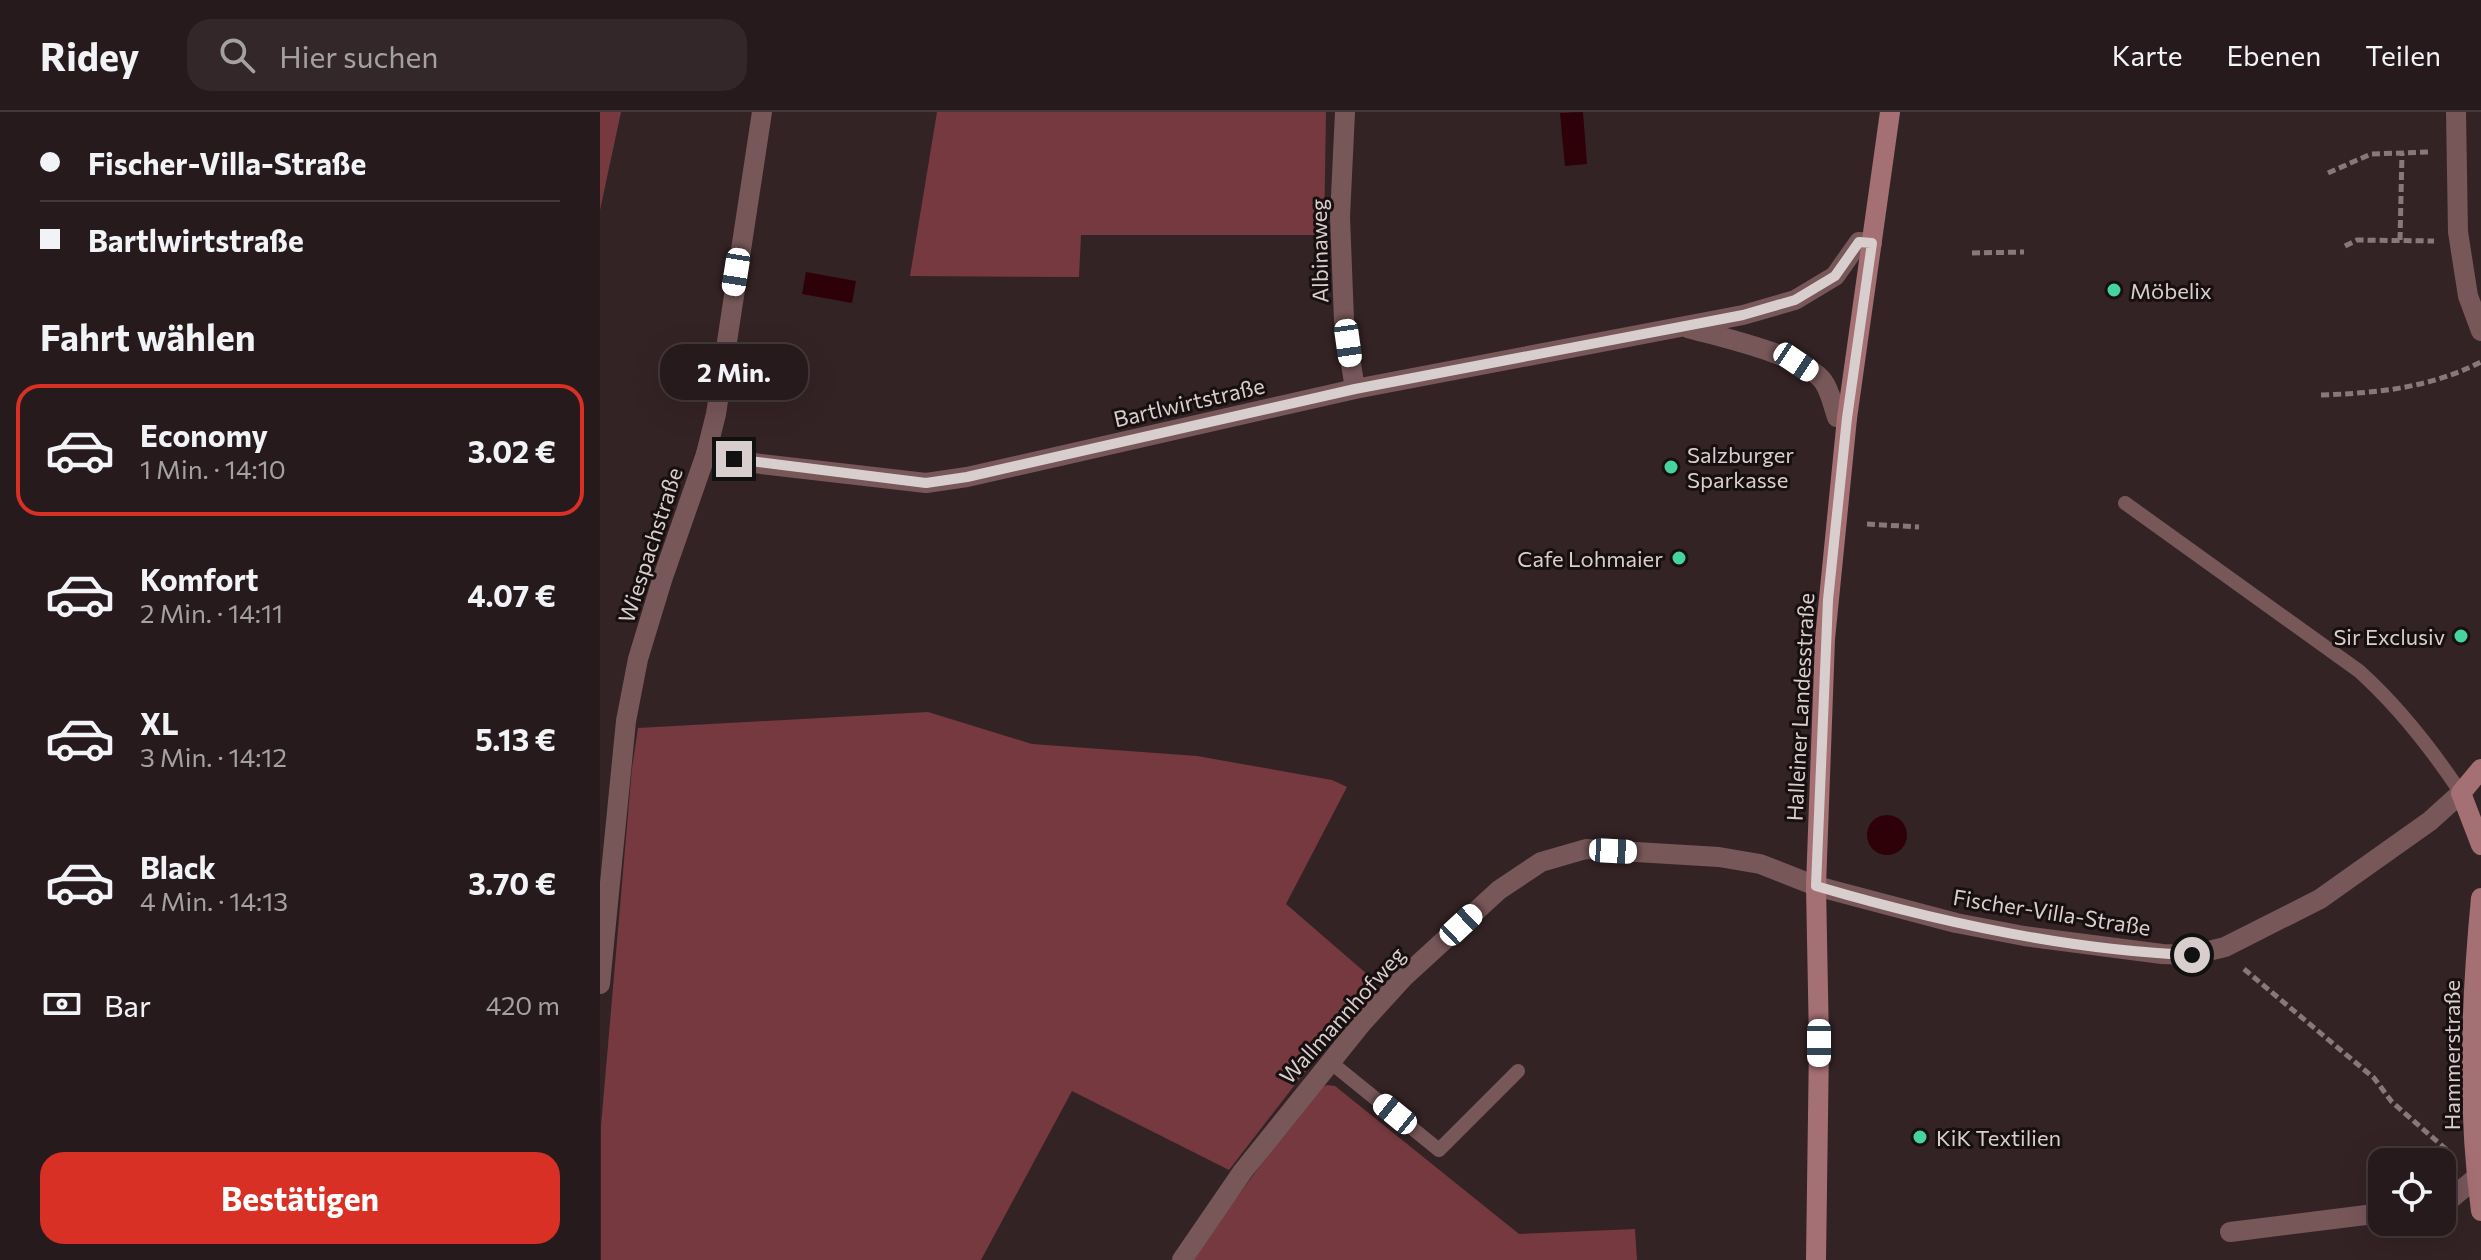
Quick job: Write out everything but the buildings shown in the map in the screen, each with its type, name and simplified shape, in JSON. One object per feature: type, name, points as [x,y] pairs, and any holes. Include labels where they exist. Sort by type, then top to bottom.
[{"type":"main road","name":"Halleiner Landesstraße","points":[[1816,1260],[1819,1043],[1816,886],[1825,639],[1847,418],[1890,112]]},
{"type":"main road","points":[[2481,769],[2461,793],[2481,845]]},
{"type":"main road","name":"Hammerstraße","points":[[2481,898],[2473,988],[2473,1085],[2481,1211]]},
{"type":"street","name":"Wiespachstraße","points":[[600,984],[626,721],[638,659],[706,454],[716,414],[762,112]]},
{"type":"street","name":"Albinaweg","points":[[1345,112],[1341,230],[1344,320],[1355,389]]},
{"type":"street","points":[[2456,112],[2460,241],[2468,296],[2481,331]]},
{"type":"street","name":"Bartlwirtstraße","points":[[706,454],[761,464],[926,483],[967,477],[1355,389],[1743,315],[1795,300],[1835,276],[1859,242],[1872,243]]},
{"type":"street","name":"Bartlwirtstraße","points":[[1680,326],[1760,348],[1796,362],[1822,380],[1837,417],[1847,418]]},
{"type":"street","name":"Fischer-Villa-Straße","points":[[1816,886],[1897,909],[2024,936],[2192,955],[2225,947],[2320,899],[2430,821],[2461,793]]},
{"type":"street","name":"Wallmannhofweg","points":[[1182,1260],[1243,1171],[1329,1061],[1403,978],[1499,890],[1541,862],[1586,849],[1719,857],[1760,864],[1816,886]]},
{"type":"street","points":[[2456,1194],[2477,1177]]},
{"type":"street","points":[[2230,1232],[2368,1215]]},
{"type":"lane","points":[[2125,503],[2359,671],[2384,693],[2424,740],[2461,793]]},
{"type":"lane","points":[[1329,1061],[1439,1150],[1518,1071]]},
{"type":"path","points":[[2328,173],[2371,154],[2452,152],[2458,158]]},
{"type":"path","points":[[2400,241],[2402,153]]},
{"type":"path","points":[[2345,246],[2357,240],[2460,241]]},
{"type":"path","points":[[1972,253],[2024,252]]},
{"type":"path","points":[[2321,395],[2385,391],[2429,383],[2481,362]]},
{"type":"path","points":[[1867,524],[1919,527]]},
{"type":"path","points":[[2225,947],[2233,959],[2374,1078],[2392,1102],[2477,1177]]},
{"type":"shaded area","points":[[600,112],[621,112],[600,210]]},
{"type":"shaded area","points":[[937,112],[1326,112],[1324,235],[1081,235],[1079,277],[910,276]]},
{"type":"shaded area","points":[[1583,112],[1587,164],[1565,166],[1560,113]]},
{"type":"shaded area","points":[[806,272],[856,281],[852,303],[802,294]]},
{"type":"shaded area","points":[[928,712],[1032,744],[1197,756],[1332,780],[1347,787],[1286,904],[1375,981],[1229,1170],[1072,1091],[981,1260],[601,1260],[601,1126],[638,728]]},
{"type":"shaded area","points":[[1887,815],[1901,821],[1907,835],[1901,849],[1887,855],[1873,849],[1867,835],[1873,821]]},
{"type":"shaded area","points":[[1327,1085],[1335,1086],[1519,1234],[1635,1229],[1637,1260],[1191,1260],[1315,1091]]},
{"type":"place","name":"Möbelix","points":[[2114,290]]},
{"type":"place","name":"Salzburger Sparkasse","points":[[1671,467]]},
{"type":"place","name":"Cafe Lohmaier","points":[[1679,558]]},
{"type":"place","name":"Sir Exclusiv","points":[[2461,636]]},
{"type":"place","name":"KiK Textilien","points":[[1920,1137]]},
{"type":"route","points":[[734,459],[926,483],[967,477],[1355,389],[1743,315],[1795,300],[1835,276],[1859,242],[1872,243],[1847,418],[1828,600],[1816,886],[1897,909],[2024,936],[2192,955]]}]
